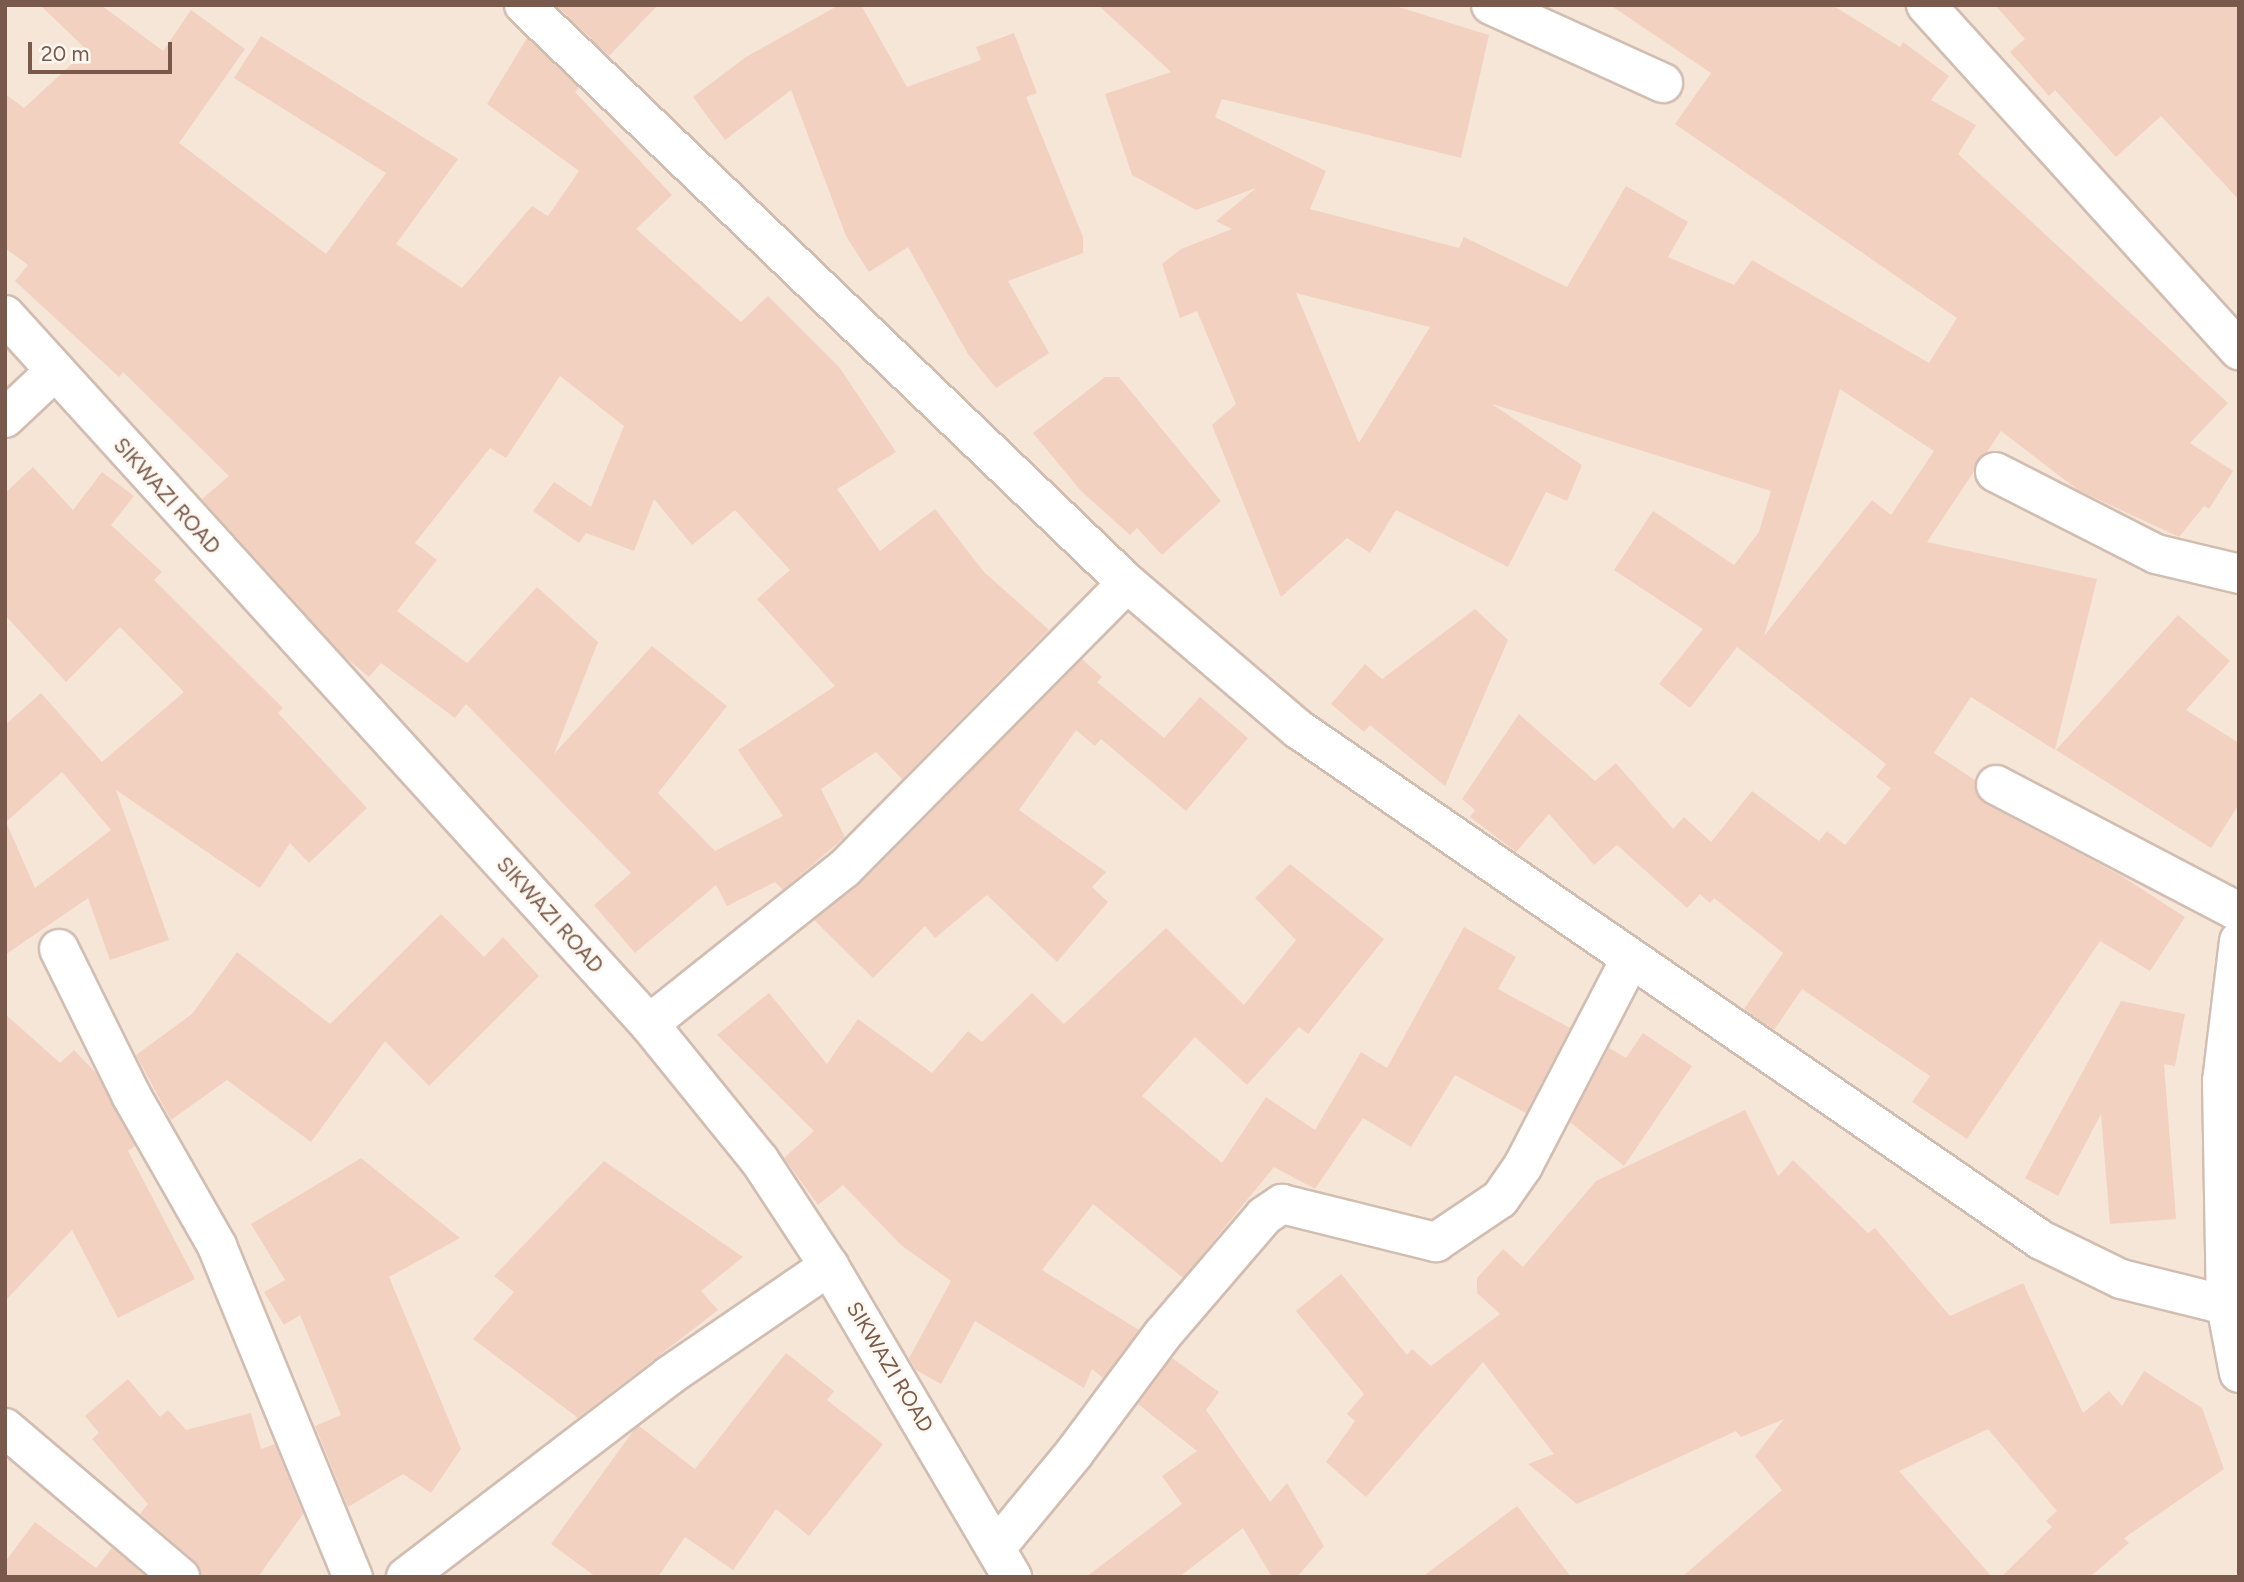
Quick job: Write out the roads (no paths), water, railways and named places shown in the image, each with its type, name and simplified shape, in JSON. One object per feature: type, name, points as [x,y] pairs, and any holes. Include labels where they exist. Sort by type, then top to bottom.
[{"type":"street","points":[[524,5],[1127,583],[1298,729],[1630,960],[2041,1240],[2121,1279],[2227,1305]]},
{"type":"street","points":[[1491,5],[1663,83]]},
{"type":"street","points":[[1926,5],[2239,350]]},
{"type":"street","name":"SIKWAZI ROAD","points":[[5,315],[649,1024],[760,1161],[829,1266],[1004,1562]]},
{"type":"street","points":[[5,418],[55,371]]},
{"type":"street","points":[[1996,472],[2156,554],[2239,574]]},
{"type":"street","points":[[649,1024],[844,869],[1127,583]]},
{"type":"street","points":[[1996,785],[2239,912]]},
{"type":"street","points":[[2239,941],[2222,1081],[2227,1305],[2239,1373]]},
{"type":"street","points":[[59,949],[131,1095],[217,1246],[353,1577]]},
{"type":"street","points":[[1004,1562],[1075,1452],[1163,1334],[1264,1216],[1282,1204],[1436,1242],[1500,1199],[1523,1166],[1630,960]]},
{"type":"street","points":[[406,1577],[670,1375],[829,1266]]},
{"type":"street","points":[[5,1428],[180,1577]]}]
